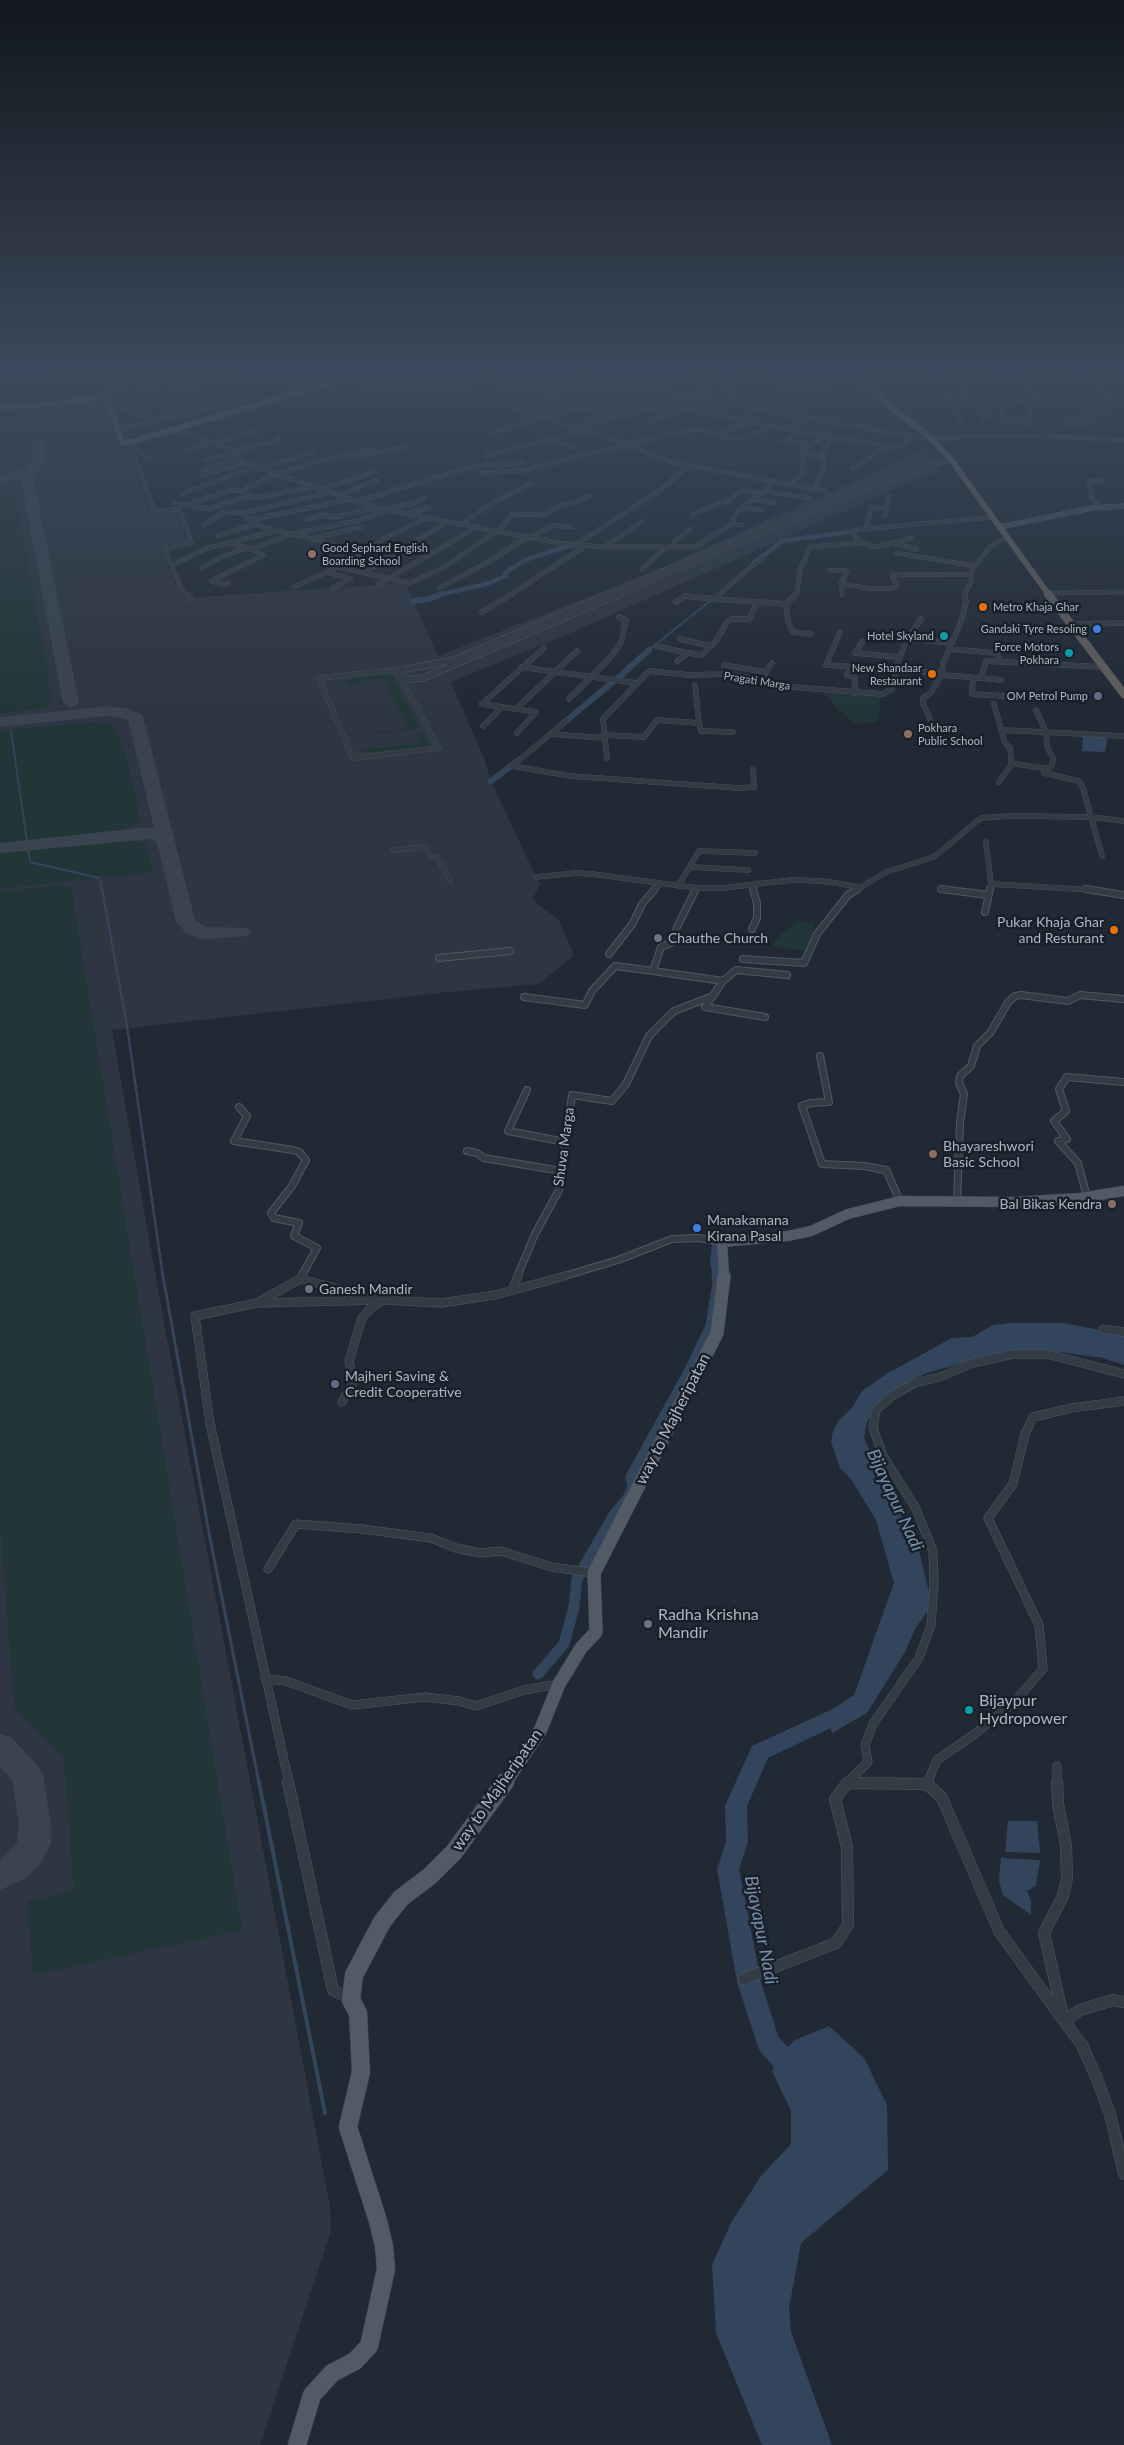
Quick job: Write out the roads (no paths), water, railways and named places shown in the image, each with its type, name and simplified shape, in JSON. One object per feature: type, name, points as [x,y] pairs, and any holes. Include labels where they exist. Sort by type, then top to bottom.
[{"type":"highway","points":[[968,483],[1102,667],[1124,694]]},
{"type":"main road","points":[[1000,527],[1088,510],[1122,508]]},
{"type":"main road","points":[[722,1242],[788,1236],[811,1231],[848,1214],[900,1201],[1014,1202],[1124,1191]]},
{"type":"main road","name":"way to Majheripatan","points":[[298,2445],[312,2396],[332,2373],[355,2361],[369,2346],[386,2269],[384,2246],[378,2221],[348,2127],[361,2072],[358,2013],[351,2000],[351,1987],[354,1975],[382,1922],[401,1898],[430,1876],[454,1852],[493,1800],[540,1731],[559,1684],[581,1648],[596,1632],[594,1573],[717,1333],[724,1286],[722,1242]]},
{"type":"street","points":[[144,483],[153,509],[158,511],[178,509],[192,543],[165,549],[181,588],[191,599]]},
{"type":"street","points":[[181,494],[213,483]]},
{"type":"street","points":[[185,505],[232,490],[242,491],[259,483]]},
{"type":"street","points":[[300,483],[376,508],[446,523],[575,545],[604,547],[696,547],[732,524],[742,525]]},
{"type":"street","points":[[318,490],[339,483]]},
{"type":"street","points":[[337,496],[369,483]]},
{"type":"street","points":[[356,502],[418,483]]},
{"type":"street","points":[[575,545],[607,526],[668,483]]},
{"type":"street","points":[[732,524],[734,516],[742,508],[774,483]]},
{"type":"street","points":[[780,483],[825,491]]},
{"type":"street","points":[[814,489],[817,483]]},
{"type":"street","points":[[399,674],[402,670],[454,660],[870,483]]},
{"type":"street","points":[[408,691],[411,685],[422,678],[881,483]]},
{"type":"street","points":[[1089,483],[1092,499],[1105,508]]},
{"type":"street","points":[[460,525],[499,499],[531,484]]},
{"type":"street","points":[[784,494],[790,488],[788,485]]},
{"type":"street","points":[[173,503],[202,509],[215,508],[249,496],[256,498],[311,487]]},
{"type":"street","points":[[693,514],[729,500],[742,491],[809,498]]},
{"type":"street","points":[[215,508],[244,513],[327,493]]},
{"type":"street","points":[[338,567],[410,583],[445,567],[497,532],[512,514],[544,515],[560,506],[574,503],[590,496]]},
{"type":"street","points":[[886,516],[890,496]]},
{"type":"street","points":[[201,568],[219,558],[243,549],[250,549],[293,534],[360,520],[424,498]]},
{"type":"street","points":[[752,499],[774,503]]},
{"type":"street","points":[[250,520],[348,500]]},
{"type":"street","points":[[307,519],[323,515],[334,517],[376,508]]},
{"type":"street","points":[[405,514],[429,508]]},
{"type":"street","points":[[742,508],[762,510]]},
{"type":"street","points":[[866,529],[871,508],[887,508]]},
{"type":"street","points":[[204,525],[228,511]]},
{"type":"street","points":[[244,513],[243,515],[255,524],[276,531],[348,548],[370,550]]},
{"type":"street","points":[[860,542],[852,531],[993,517]]},
{"type":"street","points":[[294,587],[338,567],[370,550],[383,539],[427,518]]},
{"type":"street","points":[[604,547],[643,521]]},
{"type":"street","points":[[364,573],[446,523]]},
{"type":"street","points":[[218,536],[255,524]]},
{"type":"street","points":[[439,588],[554,525],[572,527]]},
{"type":"street","points":[[311,538],[361,527]]},
{"type":"street","points":[[379,584],[475,528]]},
{"type":"street","points":[[672,547],[674,541],[691,529]]},
{"type":"street","points":[[174,564],[208,548],[276,531]]},
{"type":"street","points":[[930,721],[923,704],[923,698],[934,689],[942,674],[943,663],[961,622],[966,602],[964,596],[971,582],[974,566],[991,546],[1006,537]]},
{"type":"street","points":[[676,602],[685,596],[786,604],[797,594],[800,570],[810,547],[860,542],[872,547],[911,538]]},
{"type":"street","points":[[228,543],[264,555],[211,581],[224,585],[228,584]]},
{"type":"street","points":[[890,543],[917,549]]},
{"type":"street","points":[[482,612],[534,581],[552,567],[586,546]]},
{"type":"street","points":[[642,568],[666,547]]},
{"type":"street","points":[[896,553],[974,566]]},
{"type":"street","points":[[714,599],[763,557]]},
{"type":"street","points":[[842,584],[866,588],[894,589],[897,586],[892,579],[891,568]]},
{"type":"street","points":[[830,570],[848,571],[842,584],[842,595]]},
{"type":"street","points":[[327,572],[350,579],[332,588]]},
{"type":"street","points":[[892,575],[926,573],[933,576],[971,574]]},
{"type":"street","points":[[1048,593],[1124,592]]},
{"type":"street","points":[[656,646],[700,655],[711,646],[727,622],[731,619],[749,619],[758,603]]},
{"type":"street","points":[[786,604],[788,622],[793,632],[811,634]]},
{"type":"street","points":[[569,699],[610,658],[621,642],[626,620],[619,617]]},
{"type":"street","name":"Pragati Marga","points":[[607,758],[603,719],[649,671],[690,675],[730,674],[792,687],[855,693],[889,692],[899,657],[907,639],[921,619]]},
{"type":"street","points":[[1072,624],[1124,623]]},
{"type":"street","points":[[840,632],[825,664],[1001,680]]},
{"type":"street","points":[[680,639],[711,646]]},
{"type":"street","points":[[907,639],[952,643]]},
{"type":"street","points":[[862,642],[855,653],[899,657]]},
{"type":"street","points":[[517,733],[536,713],[482,704],[544,648]]},
{"type":"street","points":[[949,649],[996,653],[1002,662]]},
{"type":"street","points":[[516,709],[577,651]]},
{"type":"street","points":[[677,661],[688,653]]},
{"type":"street","points":[[981,678],[986,661],[1102,667]]},
{"type":"street","points":[[762,681],[772,663]]},
{"type":"street","points":[[724,665],[766,672]]},
{"type":"street","points":[[850,667],[847,675],[855,677],[855,693]]},
{"type":"street","points":[[521,668],[636,683]]},
{"type":"street","points":[[399,674],[438,748],[353,758],[319,678],[399,674],[411,680],[422,678]]},
{"type":"street","points":[[973,678],[972,694],[1004,696]]},
{"type":"street","points":[[695,685],[701,731],[733,732]]},
{"type":"street","points":[[994,704],[1005,743],[1010,748],[1012,763],[999,782]]},
{"type":"street","points":[[482,726],[502,707]]},
{"type":"street","points":[[1036,710],[1046,732],[1046,747],[1053,758],[1052,766],[1045,775],[1079,781],[1083,788],[1102,856]]},
{"type":"street","points":[[568,720],[512,766],[570,776],[738,788],[754,787],[753,768]]},
{"type":"street","points":[[551,734],[587,738],[604,736],[644,737],[657,720],[699,723]]},
{"type":"street","points":[[1002,730],[1124,736]]},
{"type":"street","points":[[1012,763],[1048,769]]},
{"type":"street","points":[[743,959],[804,963],[824,923],[848,895],[886,872],[934,857],[970,825],[981,818],[1011,816],[1090,817],[1124,820]]},
{"type":"street","points":[[985,912],[991,884],[986,842]]},
{"type":"street","points":[[393,850],[426,846],[431,856],[437,858],[450,881]]},
{"type":"street","points":[[678,886],[691,867],[696,852],[755,853]]},
{"type":"street","points":[[691,867],[748,870]]},
{"type":"street","points":[[536,877],[577,873],[697,888],[752,886],[792,880],[823,881],[860,887]]},
{"type":"street","points":[[609,954],[633,923],[642,904],[661,883]]},
{"type":"street","points":[[991,884],[1085,889],[1124,895]]},
{"type":"street","points":[[752,886],[757,903],[757,918],[752,929]]},
{"type":"street","points":[[653,971],[661,947],[673,942],[677,927],[697,888]]},
{"type":"street","points":[[940,889],[988,895]]},
{"type":"street","points":[[440,958],[510,951]]},
{"type":"street","points":[[524,997],[585,1005],[592,991],[615,966],[723,981]]},
{"type":"street","points":[[765,1017],[705,1007],[723,981],[736,970],[788,975]]},
{"type":"street","points":[[957,1201],[964,1094],[960,1083],[960,1076],[971,1066],[976,1046],[990,1033],[1009,1001],[1015,996],[1021,995],[1068,1001],[1080,995],[1124,999]]},
{"type":"street","name":"Shuva Marga","points":[[512,1290],[535,1234],[560,1190],[572,1095],[612,1101],[626,1084],[649,1036],[674,1011],[713,996]]},
{"type":"street","points":[[820,1056],[829,1102],[810,1103],[802,1106],[822,1164],[864,1166],[886,1170],[900,1201]]},
{"type":"street","points":[[1087,1196],[1078,1163],[1058,1141],[1067,1139],[1054,1122],[1066,1111],[1059,1089],[1066,1077],[1124,1082]]},
{"type":"street","points":[[527,1090],[508,1131],[565,1142]]},
{"type":"street","points":[[238,1107],[247,1116],[234,1142],[293,1150],[299,1152],[306,1160],[292,1186],[271,1212],[274,1218],[299,1223],[294,1236],[317,1248],[300,1279],[257,1303]]},
{"type":"street","points":[[467,1151],[477,1153],[484,1158],[561,1171]]},
{"type":"street","points":[[351,2000],[332,1990],[210,1423],[195,1318],[199,1315],[257,1303],[384,1300],[441,1303],[496,1295],[618,1260],[672,1239],[699,1238],[722,1242]]},
{"type":"street","points":[[300,1279],[384,1300]]},
{"type":"street","points":[[342,1402],[354,1383],[349,1361],[362,1318],[371,1308],[384,1300]]},
{"type":"street","points":[[1103,1329],[1124,1332]]},
{"type":"street","points":[[748,1978],[836,1943],[848,1925],[847,1848],[835,1799],[846,1783],[868,1762],[865,1745],[873,1724],[919,1658],[931,1625],[934,1584],[933,1551],[915,1507],[882,1456],[873,1428],[876,1410],[892,1395],[915,1383],[944,1376],[972,1363],[1013,1354],[1047,1354],[1124,1374]]},
{"type":"street","points":[[927,1784],[937,1760],[976,1733],[1015,1701],[1043,1669],[1039,1625],[988,1518],[1013,1484],[1025,1434],[1032,1417],[1072,1408],[1124,1401]]},
{"type":"street","points":[[268,1570],[296,1524],[362,1529],[431,1538],[456,1548],[480,1553],[500,1551],[552,1567],[594,1573]]},
{"type":"street","points":[[265,1679],[286,1681],[352,1705],[425,1697],[459,1701],[476,1706],[524,1690],[559,1684]]},
{"type":"street","points":[[1057,1766],[1058,1804],[1066,1846],[1067,1878],[1062,1896],[1044,1933],[1064,2021]]},
{"type":"street","points":[[846,1783],[927,1784],[942,1798],[999,1931],[1082,2045],[1110,2114],[1121,2153],[1124,2174]]},
{"type":"street","points":[[1064,2021],[1080,2010],[1112,2000],[1124,2002]]},
{"type":"water","points":[[1083,734],[1108,736],[1105,752],[1082,751]]},
{"type":"water","points":[[1064,1323],[1124,1335],[1124,1365],[1103,1358],[1060,1352],[1028,1351],[973,1360],[930,1372],[911,1380],[880,1400],[867,1422],[864,1438],[886,1489],[918,1546],[932,1605],[916,1627],[905,1652],[867,1713],[832,1733],[827,1713],[854,1695],[894,1583],[876,1520],[851,1479],[840,1468],[831,1442],[833,1431],[839,1420],[852,1408],[862,1391],[888,1373],[952,1338],[972,1337],[993,1325]]},
{"type":"water","points":[[1008,1821],[1037,1821],[1040,1853],[1005,1852]]},
{"type":"water","points":[[1001,1858],[1040,1860],[1036,1886],[1027,1891],[1031,1901],[1031,1915],[1003,1895],[999,1881]]},
{"type":"water","points":[[829,2026],[864,2058],[887,2105],[888,2170],[801,2243],[789,2308],[791,2332],[832,2445],[762,2445],[716,2333],[712,2265],[731,2223],[761,2176],[791,2144],[791,2111],[772,2071],[781,2053],[795,2040]]},
{"type":"waterway","points":[[754,563],[782,541],[849,532]]},
{"type":"waterway","points":[[441,594],[486,584],[506,576],[505,574],[510,569],[530,558],[568,546],[583,545]]},
{"type":"waterway","points":[[413,601],[429,599],[441,594]]},
{"type":"waterway","points":[[649,650],[711,600]]},
{"type":"waterway","points":[[617,679],[649,650]]},
{"type":"waterway","points":[[560,726],[614,681]]},
{"type":"waterway","points":[[11,731],[30,862],[99,878]]},
{"type":"waterway","points":[[491,781],[519,760]]},
{"type":"waterway","points":[[100,881],[102,890]]},
{"type":"waterway","points":[[102,889],[127,1026],[163,1277]]},
{"type":"waterway","points":[[716,1244],[714,1262],[717,1277]]},
{"type":"waterway","points":[[163,1276],[209,1533],[259,1783]]},
{"type":"waterway","points":[[538,1674],[564,1644],[574,1607],[577,1579],[614,1515],[628,1498],[633,1486],[631,1477],[689,1372],[711,1326],[718,1282],[717,1276]]},
{"type":"waterway","name":"Bijayapur Nadi","points":[[794,2071],[768,2042],[749,1982],[728,1869],[737,1842],[736,1806],[760,1752],[848,1710]]},
{"type":"waterway","points":[[259,1782],[325,2113]]},
{"type":"place","name":"Good Sephard English Boarding School","points":[[312,554]]},
{"type":"place","name":"Metro Khaja Ghar","points":[[983,607]]},
{"type":"place","name":"Gandaki Tyre Resoling","points":[[1097,629]]},
{"type":"place","name":"Hotel Skyland","points":[[944,636]]},
{"type":"place","name":"Force Motors Pokhara","points":[[1069,653]]},
{"type":"place","name":"New Shandaar Restaurant","points":[[932,674]]},
{"type":"place","name":"OM Petrol Pump","points":[[1098,696]]},
{"type":"place","name":"Pokhara Public School","points":[[908,734]]},
{"type":"place","name":"Pukar Khaja Ghar and Resturant","points":[[1114,930]]},
{"type":"place","name":"Chauthe Church","points":[[658,938]]},
{"type":"place","name":"Bhayareshwori Basic School","points":[[933,1154]]},
{"type":"place","name":"Bal Bikas Kendra","points":[[1112,1204]]},
{"type":"place","name":"Manakamana Kirana Pasal","points":[[697,1228]]},
{"type":"place","name":"Ganesh Mandir","points":[[309,1289]]},
{"type":"place","name":"Majheri Saving & Credit Cooperative","points":[[335,1384]]},
{"type":"place","name":"Radha Krishna Mandir","points":[[648,1624]]},
{"type":"place","name":"Bijaypur Hydropower","points":[[969,1710]]}]
